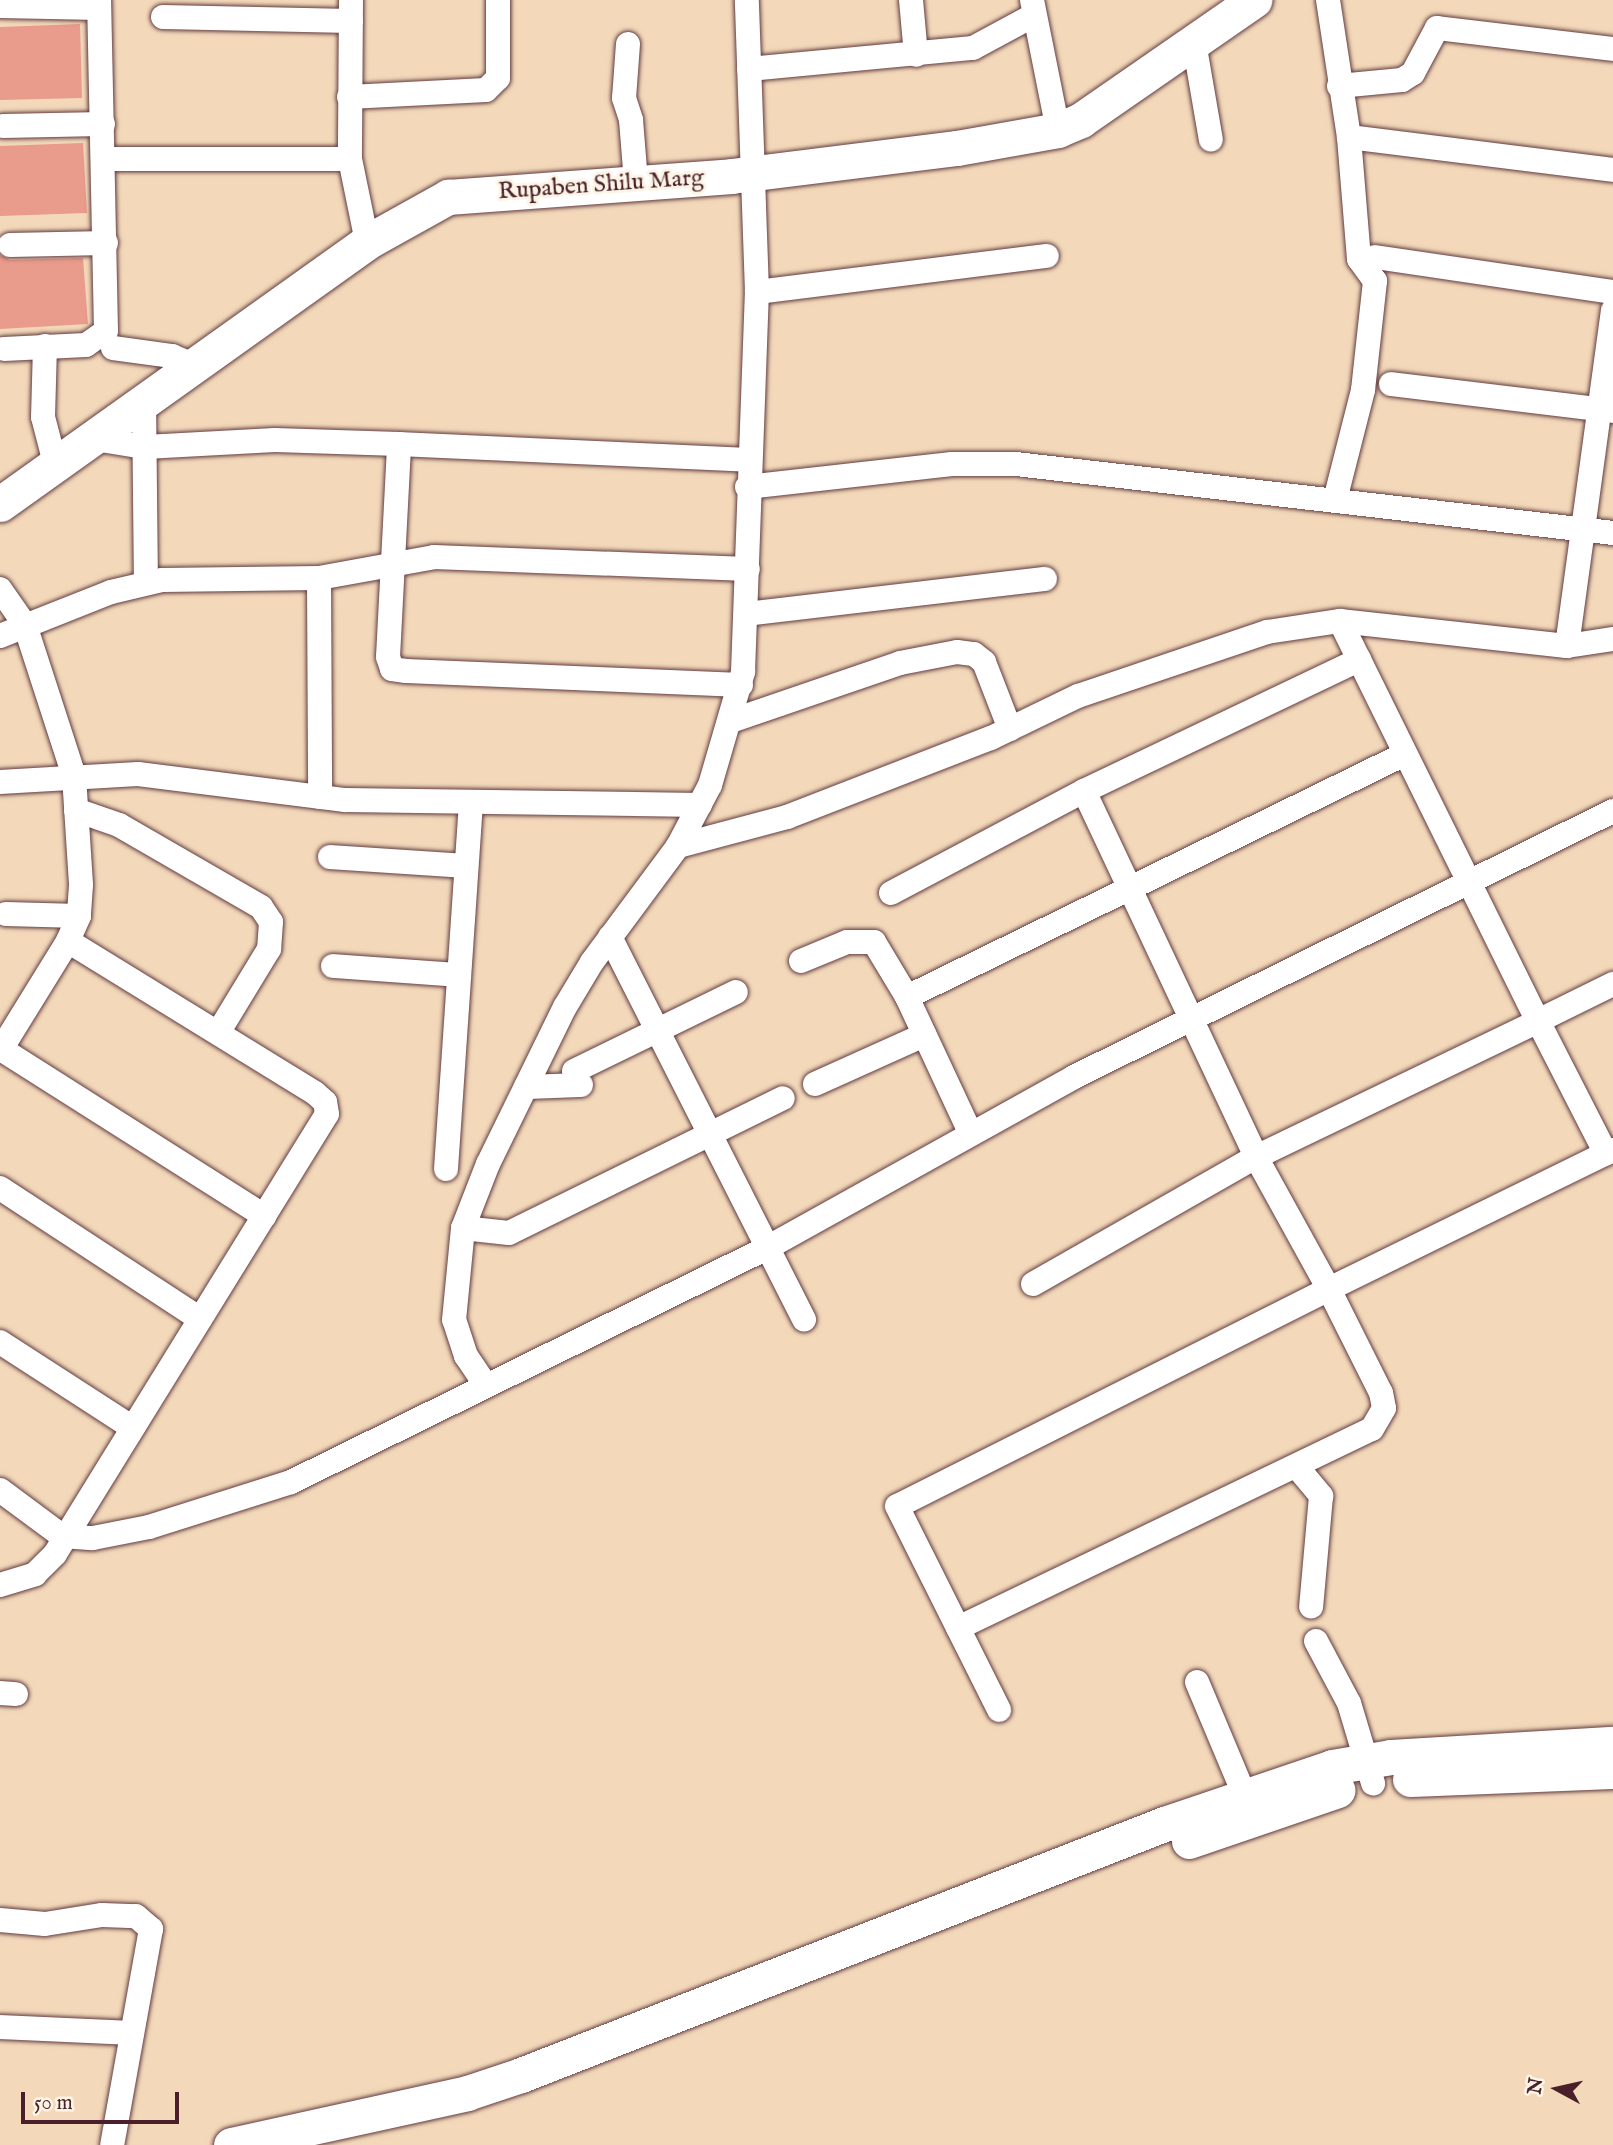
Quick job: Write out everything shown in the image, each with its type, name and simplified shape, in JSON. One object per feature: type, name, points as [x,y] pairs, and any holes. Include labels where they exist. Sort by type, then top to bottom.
[{"type":"street","points":[[349,97],[486,90],[498,78],[498,0]]},
{"type":"street","points":[[485,1384],[466,1356],[454,1320],[463,1228],[565,1007],[610,937],[678,846],[700,804],[731,721],[741,685],[748,569],[747,487],[757,292],[755,172],[747,0]]},
{"type":"street","points":[[911,0],[916,55]]},
{"type":"street","name":"Rupaben Shilu Marg","points":[[0,504],[144,398],[367,242],[449,197],[755,172],[957,148],[1058,130],[1081,120],[1254,0]]},
{"type":"street","points":[[1328,0],[1339,86],[1349,137],[1359,259],[1375,281],[1363,390],[1335,500]]},
{"type":"street","points":[[0,6],[99,4],[106,243],[106,331],[86,345],[4,349]]},
{"type":"street","points":[[749,69],[973,48],[1033,8],[1058,130]]},
{"type":"street","points":[[163,17],[351,11],[350,159],[367,242]]},
{"type":"street","points":[[1339,86],[1402,80],[1413,73],[1437,28],[1613,49]]},
{"type":"street","points":[[1194,42],[1211,140]]},
{"type":"street","points":[[628,44],[624,98],[631,120],[636,182]]},
{"type":"street","points":[[3,126],[103,124]]},
{"type":"street","points":[[1349,137],[1613,170]]},
{"type":"street","points":[[104,159],[350,159]]},
{"type":"street","points":[[10,245],[106,243]]},
{"type":"street","points":[[757,292],[1047,256]]},
{"type":"street","points":[[1375,257],[1613,292]]},
{"type":"street","points":[[1567,646],[1584,529],[1606,411],[1613,310]]},
{"type":"street","points":[[45,346],[43,417],[55,463]]},
{"type":"street","points":[[113,348],[172,356],[193,365]]},
{"type":"street","points":[[1391,384],[1606,411]]},
{"type":"street","points":[[144,398],[146,583]]},
{"type":"street","points":[[88,438],[145,447],[275,440],[748,460]]},
{"type":"street","points":[[399,444],[388,657],[392,669],[741,685]]},
{"type":"street","points":[[747,487],[952,464],[1016,464],[1613,533]]},
{"type":"street","points":[[0,636],[146,583],[319,578],[393,561],[435,557],[748,569]]},
{"type":"street","points":[[319,578],[320,797]]},
{"type":"street","points":[[746,614],[1045,579]]},
{"type":"street","points":[[0,589],[25,625],[74,776],[79,916],[68,941],[1,1050],[264,1216]]},
{"type":"street","points":[[999,1710],[897,1506],[1329,1289],[1610,1152],[1538,1021],[1340,621]]},
{"type":"street","points":[[678,846],[787,817],[1010,729],[1152,668],[1267,632],[1340,621],[1567,646],[1613,639]]},
{"type":"street","points":[[731,721],[900,663],[957,652],[974,654],[984,662],[1010,729]]},
{"type":"street","points":[[891,893],[1084,791],[1359,660]]},
{"type":"street","points":[[906,997],[1405,754]]},
{"type":"street","points":[[0,782],[138,774],[320,797],[471,803],[700,804]]},
{"type":"street","points":[[958,1628],[1373,1429],[1384,1408],[1381,1393],[1329,1289],[1256,1157],[1189,1020],[1084,791]]},
{"type":"street","points":[[446,1169],[471,803]]},
{"type":"street","points":[[76,810],[119,825],[261,907],[271,922],[269,949],[218,1033]]},
{"type":"street","points":[[0,1490],[66,1536],[93,1538],[149,1527],[291,1482],[485,1384],[767,1248],[971,1134],[1189,1020],[1613,811]]},
{"type":"street","points":[[330,857],[466,866]]},
{"type":"street","points":[[6,914],[79,916]]},
{"type":"street","points":[[610,937],[804,1321]]},
{"type":"street","points":[[0,1585],[35,1574],[66,1536],[327,1114],[325,1102],[68,941]]},
{"type":"street","points":[[801,961],[847,942],[874,942],[906,997],[971,1134]]},
{"type":"street","points":[[333,967],[459,975]]},
{"type":"street","points":[[1033,1284],[1256,1157],[1613,984]]},
{"type":"street","points":[[526,1087],[577,1078],[656,1028],[737,992]]},
{"type":"street","points":[[815,1084],[924,1035]]},
{"type":"street","points":[[463,1228],[509,1233],[708,1132],[783,1098]]},
{"type":"street","points":[[0,1188],[200,1319]]},
{"type":"street","points":[[0,1342],[133,1428]]},
{"type":"street","points":[[1297,1467],[1321,1496],[1311,1607]]},
{"type":"street","points":[[1316,1641],[1349,1703],[1371,1772]]},
{"type":"street","points":[[1197,1682],[1244,1794]]},
{"type":"street","points":[[247,2143],[467,2093],[521,2076],[1244,1794],[1371,1772],[1613,1744]]},
{"type":"street","points":[[337,2145],[508,2105],[905,1947],[1371,1772],[1613,1770]]},
{"type":"street","points":[[0,1920],[45,1924],[102,1915],[145,1920],[150,1939],[112,2145]]},
{"type":"street","points":[[0,2027],[132,2033]]},
{"type":"building","points":[[80,24],[82,98],[0,100],[0,27]]},
{"type":"building","points":[[83,143],[87,213],[0,216],[0,146]]},
{"type":"building","points":[[0,255],[10,260],[83,258],[88,324],[0,329]]}]
